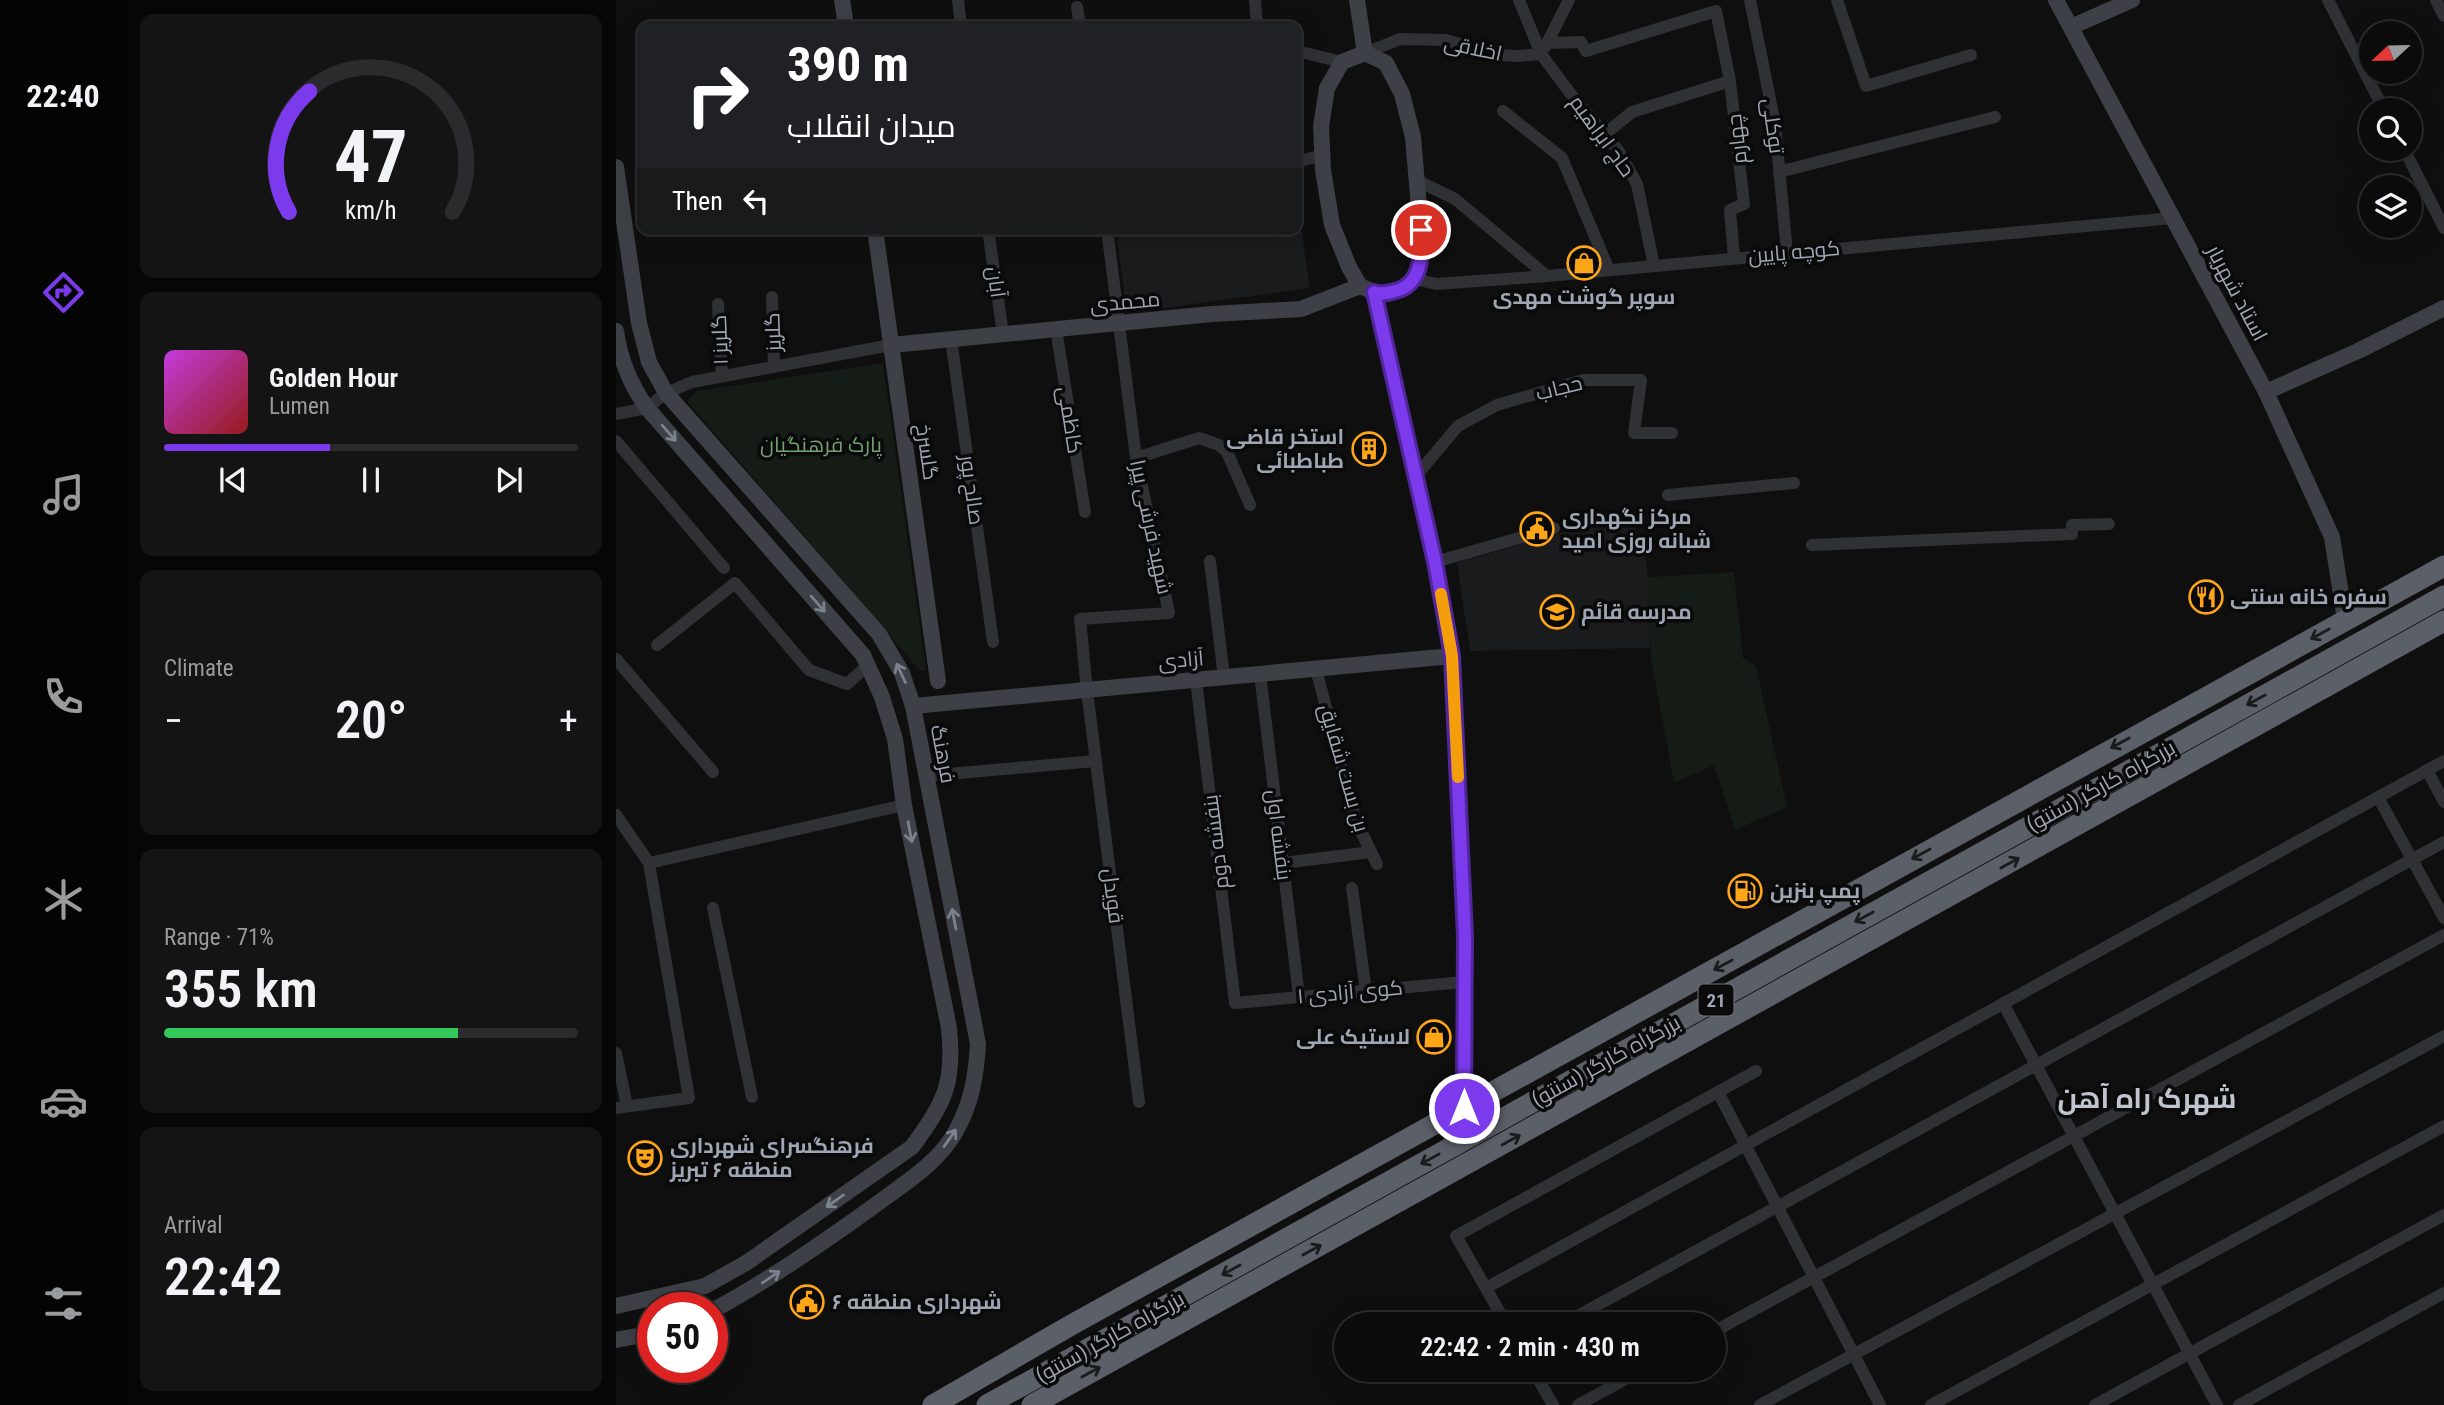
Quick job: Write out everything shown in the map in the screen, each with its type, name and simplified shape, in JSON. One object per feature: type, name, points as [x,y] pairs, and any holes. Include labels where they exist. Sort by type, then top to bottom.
[{"type":"highway","points":[[933,1405],[1073,1324],[2444,566]]},
{"type":"highway","name":"بزرگراه کارگر (سنتو)","points":[[987,1405],[2444,596]]},
{"type":"highway","name":"بزرگراه کارگر (سنتو)","points":[[1032,1405],[2444,621]]},
{"type":"highway","points":[[1772,938],[1785,961]]},
{"type":"street","points":[[842,0],[845,21]]},
{"type":"street","points":[[958,0],[960,21]]},
{"type":"street","points":[[1255,0],[1257,21]]},
{"type":"street","points":[[1357,0],[1365,53]]},
{"type":"street","name":"حاج ابراهیم","points":[[1518,0],[1544,48],[1618,150],[1637,184],[1654,267]]},
{"type":"street","points":[[1544,48],[1569,0]]},
{"type":"street","name":"توکلی","points":[[1750,0],[1775,124],[1787,253]]},
{"type":"street","points":[[1837,0],[1866,86],[1971,55]]},
{"type":"street","name":"استاد شهریار","points":[[2056,0],[2266,392],[2332,537],[2345,620]]},
{"type":"street","points":[[2071,27],[2132,0]]},
{"type":"street","points":[[2328,0],[2378,98]]},
{"type":"street","points":[[2436,0],[2444,16]]},
{"type":"street","points":[[1077,7],[1079,21]]},
{"type":"street","name":"اخلاقی","points":[[1365,53],[1400,39],[1446,40],[1498,55],[1518,56],[1544,48],[1581,42],[1586,51],[1716,11]]},
{"type":"street","name":"چهارم","points":[[1716,11],[1730,81],[1744,204],[1730,210],[1734,258]]},
{"type":"street","points":[[1302,52],[1342,62],[1365,53],[1385,62],[1402,94],[1413,137],[1418,181],[1423,255],[1415,279]]},
{"type":"street","points":[[1342,62],[1327,88],[1321,126],[1322,155],[1332,225],[1349,267],[1367,289],[1416,476],[1452,656],[1465,937],[1464,1108]]},
{"type":"street","points":[[1605,134],[1632,112],[1730,81]]},
{"type":"street","points":[[1503,111],[1562,159],[1609,270]]},
{"type":"street","points":[[1779,172],[1995,117]]},
{"type":"street","points":[[1302,161],[1322,155]]},
{"type":"street","points":[[2410,161],[2444,228]]},
{"type":"street","name":"فرهنگ","points":[[617,174],[639,323],[649,362],[666,393],[879,634],[902,673],[913,706],[978,1044],[974,1089],[955,1132],[931,1164],[828,1239],[728,1302]]},
{"type":"street","points":[[1418,181],[1455,199],[1547,276]]},
{"type":"street","name":"کوچه پایین","points":[[1415,279],[1436,284],[1547,276],[2173,218]]},
{"type":"street","name":"گلسرخ","points":[[875,235],[938,681]]},
{"type":"street","name":"آبان","points":[[989,235],[1003,334]]},
{"type":"street","name":"شهید فرشی پیرا","points":[[1087,691],[1080,619],[1169,613],[1136,458],[1108,235]]},
{"type":"street","name":"محمدی","points":[[891,345],[1301,309],[1367,289],[1379,294],[1401,290],[1415,279]]},
{"type":"street","name":"گلریز","points":[[772,297],[774,367]]},
{"type":"street","name":"گلریز ۱","points":[[718,304],[722,376]]},
{"type":"street","points":[[2266,392],[2358,351],[2444,308]]},
{"type":"street","name":"کاظمی","points":[[1056,329],[1086,512]]},
{"type":"street","points":[[616,331],[619,351],[633,389],[647,408],[863,655],[882,697],[895,739],[904,805],[949,1028],[952,1057],[947,1090],[931,1121],[912,1147],[746,1263],[705,1286],[616,1306]]},
{"type":"street","name":"صالح پور","points":[[951,339],[993,642]]},
{"type":"street","points":[[616,414],[647,408],[666,393],[692,382],[891,345]]},
{"type":"street","name":"حجاب","points":[[1416,476],[1458,426],[1497,405],[1583,380],[1641,380],[1634,433],[1672,433]]},
{"type":"street","points":[[1136,458],[1199,438],[1219,445],[1227,452],[1250,505]]},
{"type":"street","points":[[616,442],[724,568]]},
{"type":"street","points":[[1668,495],[1794,482]]},
{"type":"street","points":[[1812,545],[2072,534],[2072,525],[2109,524]]},
{"type":"street","points":[[1435,562],[1554,528]]},
{"type":"street","points":[[1210,561],[1224,677]]},
{"type":"street","points":[[657,645],[735,583],[809,670],[847,684],[867,666]]},
{"type":"street","name":"آزادی","points":[[913,706],[1452,656]]},
{"type":"street","points":[[616,659],[713,772]]},
{"type":"street","name":"بن بست شقایق","points":[[1283,863],[1374,858],[1356,821],[1316,669]]},
{"type":"street","name":"بنفشه اول","points":[[1260,674],[1299,996]]},
{"type":"street","name":"بنفشه دوم","points":[[1196,680],[1236,1003]]},
{"type":"street","name":"قویدل","points":[[1087,691],[1139,1102]]},
{"type":"street","points":[[926,776],[1095,761]]},
{"type":"street","points":[[1486,1288],[2444,761]]},
{"type":"street","points":[[2427,770],[2444,802]]},
{"type":"street","points":[[2378,797],[2444,918]]},
{"type":"street","points":[[649,863],[904,805]]},
{"type":"street","points":[[616,815],[649,863],[689,1098],[622,1107],[616,1053]]},
{"type":"street","points":[[1585,1312],[2444,842]]},
{"type":"street","points":[[1352,888],[1366,991]]},
{"type":"street","points":[[713,908],[752,1097]]},
{"type":"street","points":[[1726,1325],[2075,1138],[2444,935]]},
{"type":"street","name":"کوی آزادی ۱","points":[[1236,1003],[1464,982]]},
{"type":"street","points":[[2003,1003],[2217,1405]]},
{"type":"street","points":[[1760,1405],[2444,1036]]},
{"type":"street","points":[[952,1057],[977,1058]]},
{"type":"street","points":[[1500,1312],[1456,1236],[1756,1071]]},
{"type":"street","points":[[1718,1092],[1880,1405]]},
{"type":"street","points":[[1931,1405],[2444,1126]]},
{"type":"street","points":[[2095,1405],[2444,1215]]},
{"type":"street","points":[[2239,1405],[2444,1293]]},
{"type":"street","points":[[616,1340],[637,1336]]},
{"type":"street","points":[[1541,1382],[1553,1405]]},
{"type":"street","points":[[1578,1405],[1620,1382]]},
{"type":"shaded area","points":[[1302,233],[1310,288],[1127,313],[1117,238],[1139,235]]},
{"type":"shaded area","name":"مدرسه قائم","points":[[1632,512],[1638,539],[1643,535],[1648,577],[1650,648],[1470,651],[1457,563]]},
{"type":"green space","name":"پارک فرهنگیان","points":[[883,363],[926,670],[920,671],[687,401],[697,391]]},
{"type":"green space","points":[[1734,572],[1743,658],[1756,666],[1787,807],[1735,830],[1714,765],[1674,783],[1651,660],[1648,577]]},
{"type":"slow traffic","points":[[1441,594],[1452,656],[1458,777]]},
{"type":"place","name":"سوپر گوشت مهدی","points":[[1584,263]]},
{"type":"place","name":"استخر قاضی طباطبائی","points":[[1369,449]]},
{"type":"place","name":"مرکز نگهداری شبانه روزی امید","points":[[1537,529]]},
{"type":"place","name":"سفره خانه سنتی","points":[[2206,597]]},
{"type":"place","name":"مدرسه قائم","points":[[1557,612]]},
{"type":"place","name":"پمپ بنزین","points":[[1745,891]]},
{"type":"place","name":"لاستیک علی","points":[[1434,1037]]},
{"type":"place","name":"فرهنگسرای شهرداری منطقه ۶ تبریز","points":[[645,1158]]},
{"type":"place","name":"شهرداری منطقه ۶","points":[[807,1302]]},
{"type":"district","name":"شهرک راه آهن","points":[[2147,1098]]},
{"type":"route","points":[[1421,230],[1423,255],[1415,279],[1401,290],[1379,294],[1374,292],[1435,562],[1452,656],[1465,937],[1464,1108]]}]
